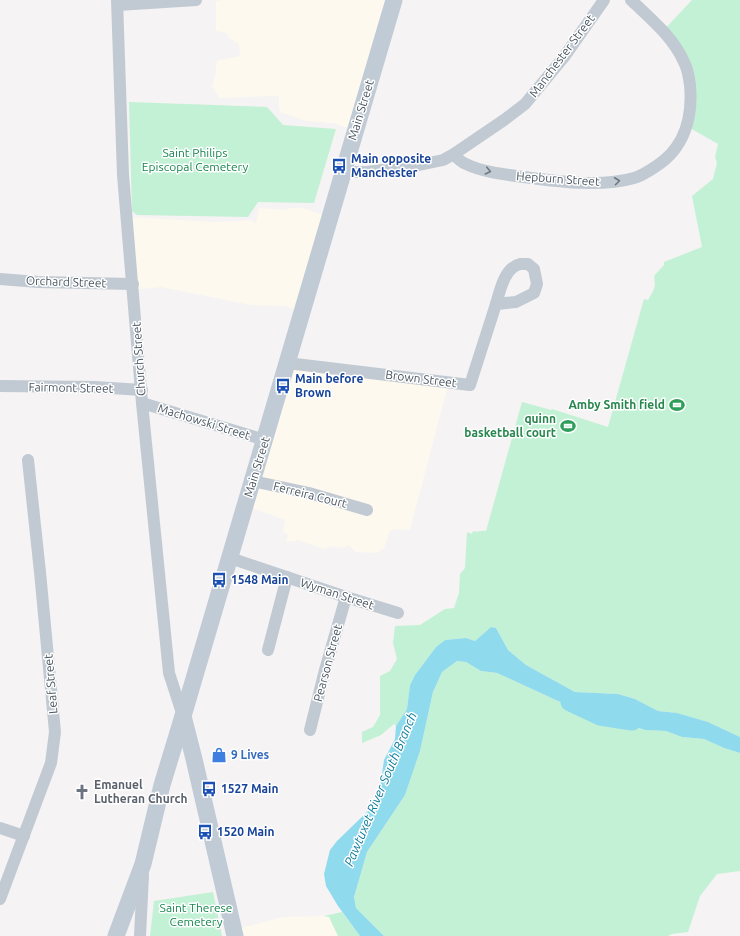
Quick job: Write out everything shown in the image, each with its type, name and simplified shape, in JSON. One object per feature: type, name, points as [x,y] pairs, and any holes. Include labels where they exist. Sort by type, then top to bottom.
[{"type":"main road","name":"Main Street","points":[[116,936],[143,864],[162,785],[394,0]]},
{"type":"main road","points":[[183,716],[235,936]]},
{"type":"street","points":[[117,3],[196,0]]},
{"type":"street","name":"Manchester Street","points":[[342,172],[367,172],[419,165],[443,160],[454,154],[525,104],[564,57],[604,0]]},
{"type":"street","name":"Hepburn Street","points":[[454,154],[465,164],[508,175],[570,182],[620,181],[634,178],[649,171],[666,160],[680,141],[688,121],[690,93],[685,62],[665,32],[631,0]]},
{"type":"street","name":"Church Street","points":[[117,3],[122,175],[133,284],[142,403],[170,673],[183,716]]},
{"type":"street","name":"Orchard Street","points":[[0,279],[38,282],[133,284]]},
{"type":"street","name":"Brown Street","points":[[287,363],[470,385],[496,304]]},
{"type":"street","name":"Fairmont Street","points":[[0,386],[95,387],[142,390]]},
{"type":"street","name":"Machowski Street","points":[[142,403],[265,440]]},
{"type":"street","name":"Leaf Street","points":[[0,899],[51,763],[55,732],[50,665],[28,460]]},
{"type":"street","name":"Ferreira Court","points":[[252,481],[309,492],[367,510]]},
{"type":"street","name":"Wyman Street","points":[[230,558],[398,614]]},
{"type":"street","points":[[268,650],[287,577]]},
{"type":"street","name":"Pearson Street","points":[[310,730],[346,597]]},
{"type":"street","points":[[0,828],[24,836]]},
{"type":"street","points":[[140,936],[143,864]]},
{"type":"shaded area","points":[[394,0],[354,130],[333,123],[306,121],[282,113],[279,109],[279,96],[219,98],[212,86],[217,61],[240,56],[239,44],[229,38],[227,33],[216,31],[216,1]]},
{"type":"shaded area","points":[[259,208],[286,210],[290,208],[303,208],[329,217],[300,311],[285,306],[251,305],[161,287],[133,290],[126,217],[217,222],[252,220],[256,224]]},
{"type":"shaded area","points":[[287,366],[448,385],[410,530],[396,529],[390,531],[384,548],[377,553],[356,552],[348,545],[343,548],[331,546],[323,549],[299,540],[286,542],[288,534],[283,532],[285,520],[246,506]]},
{"type":"shaded area","points":[[283,917],[329,917],[338,936],[234,936],[233,930]]},
{"type":"green space","points":[[692,0],[740,0],[740,737],[708,722],[676,713],[658,711],[635,699],[618,694],[575,692],[526,665],[508,650],[496,628],[491,627],[475,641],[466,638],[445,640],[436,647],[415,675],[410,685],[407,709],[396,726],[394,724],[381,735],[362,743],[362,732],[373,727],[380,715],[380,676],[390,671],[397,659],[393,643],[395,626],[420,625],[445,609],[454,608],[459,593],[460,574],[465,568],[467,532],[472,534],[473,531],[486,531],[522,402],[551,410],[552,409],[608,427],[644,299],[648,300],[654,289],[654,276],[664,265],[664,262],[702,247],[692,196],[713,179],[717,163],[715,157],[718,144],[690,128],[686,68],[662,32]]},
{"type":"green space","name":"Saint Philips Episcopal Cemetery","points":[[129,102],[267,107],[283,125],[336,129],[314,203],[258,202],[248,217],[137,215],[132,211]]},
{"type":"green space","points":[[457,661],[466,662],[481,671],[497,673],[558,701],[645,730],[666,731],[682,737],[704,739],[740,753],[740,871],[717,874],[700,896],[688,932],[668,936],[384,936],[356,908],[354,897],[367,852],[405,795],[420,751],[433,692],[442,672]]},
{"type":"green space","name":"Saint Therese Cemetery","points":[[213,892],[222,936],[150,936],[154,901]]},
{"type":"green space","points":[[342,912],[360,936],[338,936],[329,917],[324,916]]},
{"type":"water","points":[[491,627],[496,628],[508,650],[526,665],[575,692],[618,694],[635,699],[658,711],[677,713],[708,722],[740,737],[740,753],[704,739],[682,737],[666,731],[645,730],[558,701],[497,673],[481,671],[466,662],[457,661],[442,672],[433,692],[420,751],[405,795],[367,852],[354,897],[356,908],[384,936],[360,936],[338,906],[326,886],[324,874],[330,850],[337,841],[369,810],[379,795],[384,760],[395,739],[396,726],[407,709],[410,685],[415,675],[436,647],[445,640],[466,638],[475,641]]},
{"type":"waterway","name":"Pawtuxet River South Branch","points":[[570,702],[600,716],[632,721]]},
{"type":"place","name":"Main opposite Manchester","points":[[339,166]]},
{"type":"place","name":"Main before Brown","points":[[283,386]]},
{"type":"place","name":"Amby Smith field","points":[[677,405]]},
{"type":"place","name":"quinn basketball court","points":[[568,426]]},
{"type":"place","name":"1548 Main","points":[[219,580]]},
{"type":"place","name":"9 Lives","points":[[219,755]]},
{"type":"place","name":"1527 Main","points":[[209,789]]},
{"type":"place","name":"Emanuel Lutheran Church","points":[[82,792]]},
{"type":"place","name":"1520 Main","points":[[205,832]]}]
